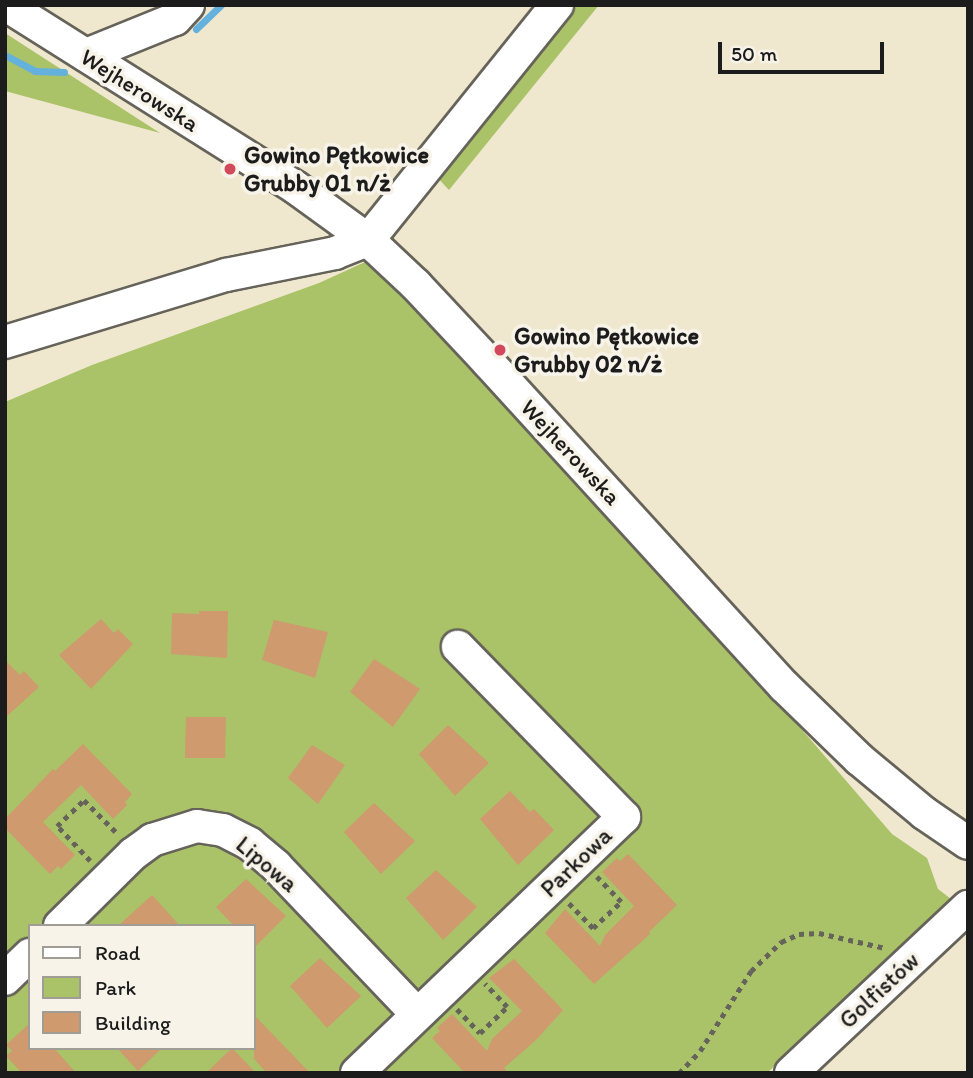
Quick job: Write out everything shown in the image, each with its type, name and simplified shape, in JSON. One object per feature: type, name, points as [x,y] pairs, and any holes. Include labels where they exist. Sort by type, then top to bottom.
[{"type":"street","name":"Wejherowska","points":[[6,5],[295,187],[368,240],[459,330],[784,686],[859,758],[924,813],[968,843]]},
{"type":"street","points":[[86,55],[175,19],[188,5]]},
{"type":"street","points":[[5,342],[226,275],[335,253],[368,240],[557,5]]},
{"type":"street","name":"Parkowa","points":[[357,1073],[624,817],[458,646]]},
{"type":"street","name":"Lipowa","points":[[62,924],[135,853],[172,832],[197,826],[223,830],[250,844],[276,866],[417,1014]]},
{"type":"street","name":"Golfistów","points":[[791,1073],[968,907]]},
{"type":"street","points":[[5,979],[28,957]]},
{"type":"path","points":[[108,879],[57,826],[84,800],[135,853]]},
{"type":"path","points":[[552,886],[593,928],[621,902],[580,859]]},
{"type":"path","points":[[679,1073],[700,1051],[751,971],[781,942],[799,933],[820,933],[876,945],[912,960]]},
{"type":"path","points":[[440,992],[480,1034],[507,1007],[468,966]]},
{"type":"green space","points":[[569,5],[599,5],[449,190],[435,175]]},
{"type":"green space","points":[[5,33],[160,133],[5,91]]},
{"type":"green space","points":[[365,262],[422,315],[550,450],[766,688],[892,834],[927,858],[938,889],[955,902],[767,1073],[5,1073],[5,402],[92,365],[319,283]]},
{"type":"building","points":[[199,611],[228,611],[227,658],[171,654],[172,613],[199,614]]},
{"type":"building","points":[[101,619],[114,633],[118,629],[133,644],[91,689],[59,655]]},
{"type":"building","points":[[274,620],[328,632],[315,678],[262,660]]},
{"type":"building","points":[[374,659],[420,689],[393,727],[350,692]]},
{"type":"building","points":[[5,660],[20,675],[24,671],[39,687],[5,718]]},
{"type":"building","points":[[186,717],[226,717],[225,758],[185,758]]},
{"type":"building","points":[[448,725],[489,763],[455,796],[419,754]]},
{"type":"building","points":[[83,744],[132,794],[125,802],[127,805],[113,819],[81,785],[43,822],[75,855],[61,869],[58,866],[50,874],[5,828],[5,819],[53,769],[55,771]]},
{"type":"building","points":[[312,745],[345,765],[318,804],[288,778]]},
{"type":"building","points":[[510,791],[530,812],[534,809],[554,830],[518,865],[480,819]]},
{"type":"building","points":[[374,803],[415,841],[381,874],[344,832]]},
{"type":"building","points":[[628,854],[677,905],[650,934],[594,984],[545,933],[565,909],[600,946],[605,935],[634,906],[602,872],[617,858],[620,861]]},
{"type":"building","points":[[436,870],[477,907],[443,940],[406,898]]},
{"type":"building","points":[[246,879],[286,916],[256,946],[256,924],[232,924],[216,907]]},
{"type":"building","points":[[152,895],[178,924],[120,924]]},
{"type":"building","points":[[320,958],[361,996],[327,1028],[290,986]]},
{"type":"building","points":[[514,959],[563,1010],[537,1039],[504,1068],[508,1073],[465,1073],[432,1038],[440,1031],[437,1028],[452,1014],[487,1051],[492,1039],[522,1011],[489,978]]},
{"type":"building","points":[[256,1017],[310,1073],[267,1073],[254,1059]]},
{"type":"building","points":[[28,1025],[28,1050],[56,1050],[76,1073],[22,1073],[6,1056],[12,1051],[6,1045]]},
{"type":"building","points":[[119,1050],[160,1050],[138,1071]]},
{"type":"building","points":[[230,1050],[234,1050],[256,1073],[206,1073]]},
{"type":"waterway","points":[[196,29],[221,5]]},
{"type":"waterway","points":[[5,55],[35,71],[64,72]]},
{"type":"place","name":"Gowino Pętkowice Grubby 01 n/ż","points":[[230,169]]},
{"type":"place","name":"Gowino Pętkowice Grubby 02 n/ż","points":[[500,350]]}]
